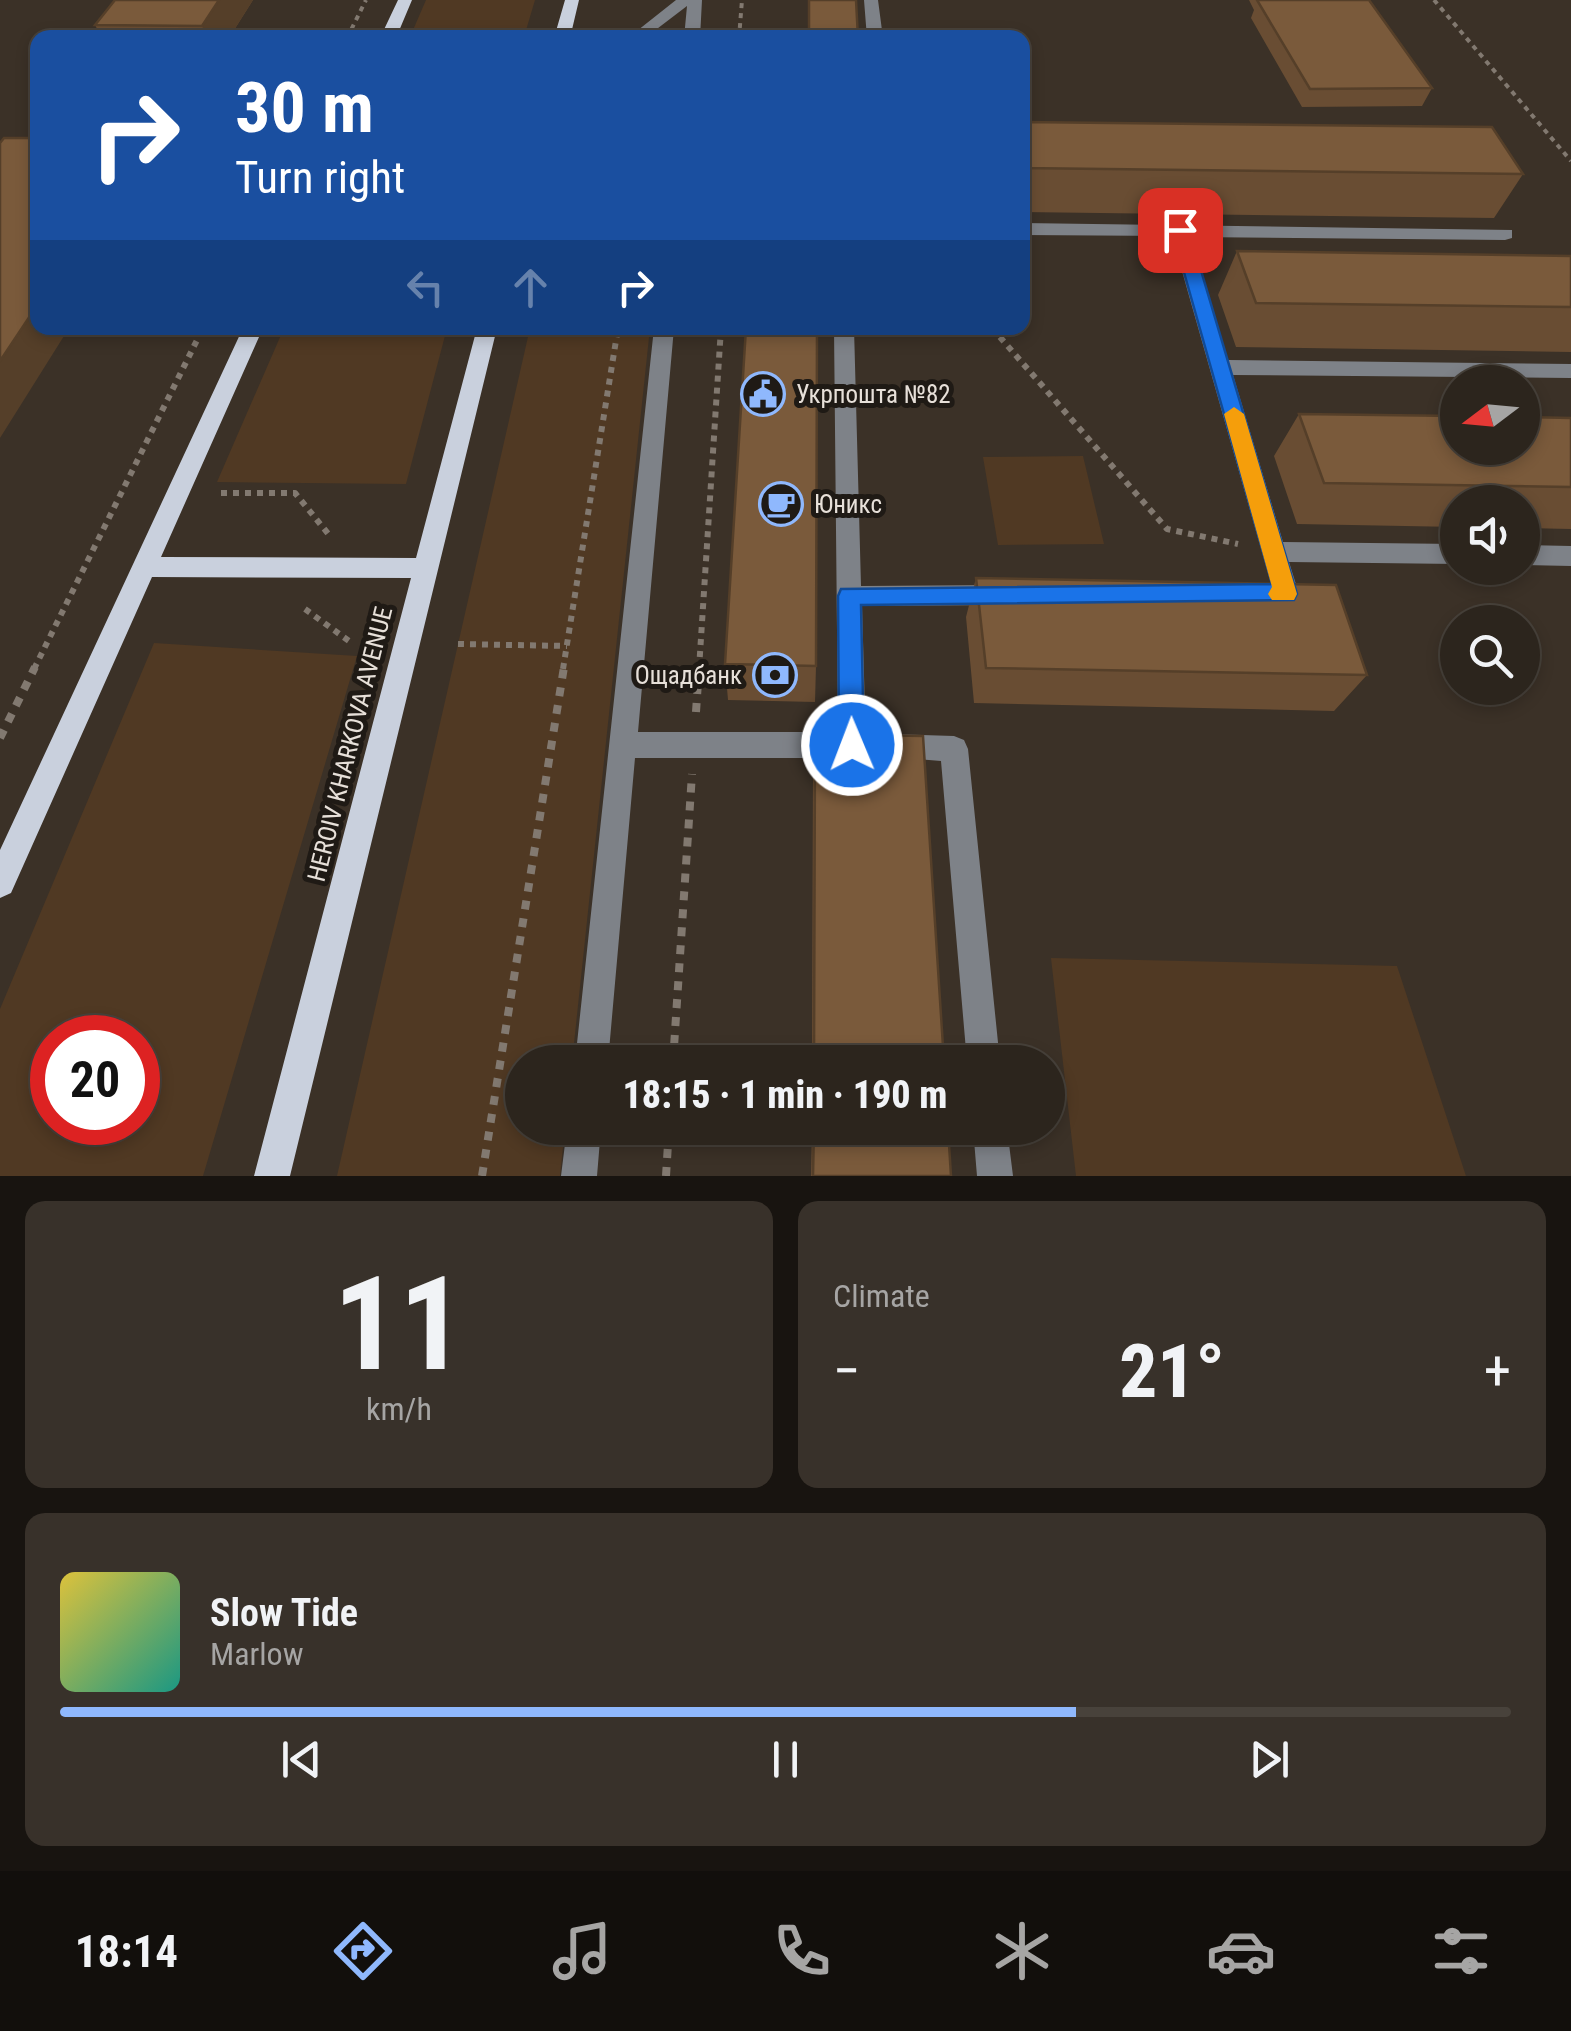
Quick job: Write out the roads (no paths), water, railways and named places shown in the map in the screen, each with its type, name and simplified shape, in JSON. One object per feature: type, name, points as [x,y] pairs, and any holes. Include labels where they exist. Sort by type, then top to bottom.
[{"type":"main road","points":[[392,30],[405,0]]},
{"type":"main road","points":[[564,30],[572,0]]},
{"type":"main road","points":[[0,883],[249,335]]},
{"type":"main road","name":"HEROIV KHARKOVA AVENUE","points":[[272,1176],[485,335]]},
{"type":"main road","points":[[144,566],[425,568]]},
{"type":"lane","points":[[646,30],[685,0]]},
{"type":"lane","points":[[693,30],[695,0]]},
{"type":"lane","points":[[871,0],[874,30]]},
{"type":"lane","points":[[1030,229],[1505,234]]},
{"type":"lane","points":[[1180,230],[1286,594],[1246,594]]},
{"type":"lane","points":[[593,1045],[663,335]]},
{"type":"lane","points":[[844,335],[852,745]]},
{"type":"lane","points":[[1220,367],[1571,370]]},
{"type":"lane","points":[[1274,552],[1440,554]]},
{"type":"lane","points":[[1540,555],[1571,556]]},
{"type":"lane","points":[[849,596],[1028,595]]},
{"type":"lane","points":[[625,745],[852,745],[954,750],[982,1045]]},
{"type":"lane","points":[[580,1176],[583,1145]]},
{"type":"lane","points":[[992,1145],[995,1176]]},
{"type":"place","name":"Укрпошта №82","points":[[763,394]]},
{"type":"place","name":"Юникс","points":[[781,504]]},
{"type":"place","name":"Ощадбанк","points":[[775,675]]}]
